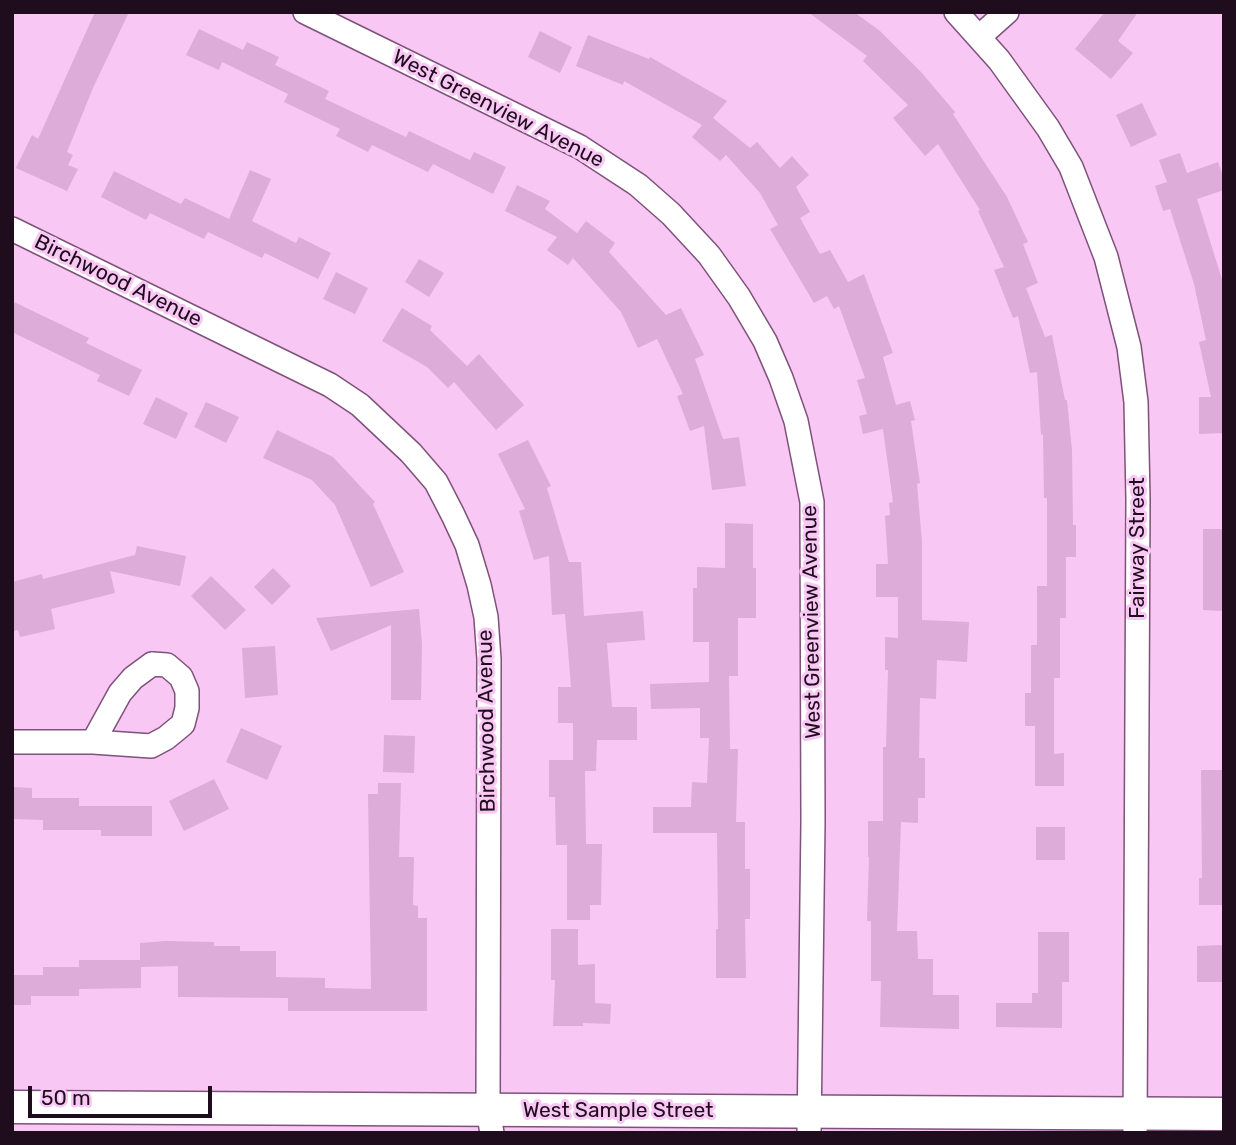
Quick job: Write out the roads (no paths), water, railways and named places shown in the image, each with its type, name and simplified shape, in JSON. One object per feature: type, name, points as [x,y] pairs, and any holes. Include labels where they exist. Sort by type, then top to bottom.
[{"type":"main road","name":"West Sample Street","points":[[12,1107],[490,1122],[1135,1123],[1224,1114]]},
{"type":"street","name":"West Greenview Avenue","points":[[305,12],[579,147],[638,185],[671,214],[709,255],[739,297],[765,341],[796,421],[811,502],[813,822],[809,1122]]},
{"type":"street","name":"Fairway Street","points":[[956,12],[999,60],[1048,128],[1071,167],[1106,257],[1129,347],[1136,402],[1138,499],[1135,1123]]},
{"type":"street","points":[[979,37],[1007,12]]},
{"type":"street","name":"Birchwood Avenue","points":[[12,229],[330,385],[360,405],[390,431],[436,482],[467,545],[486,617],[489,660],[490,1122]]},
{"type":"street","points":[[12,742],[93,742]]}]
